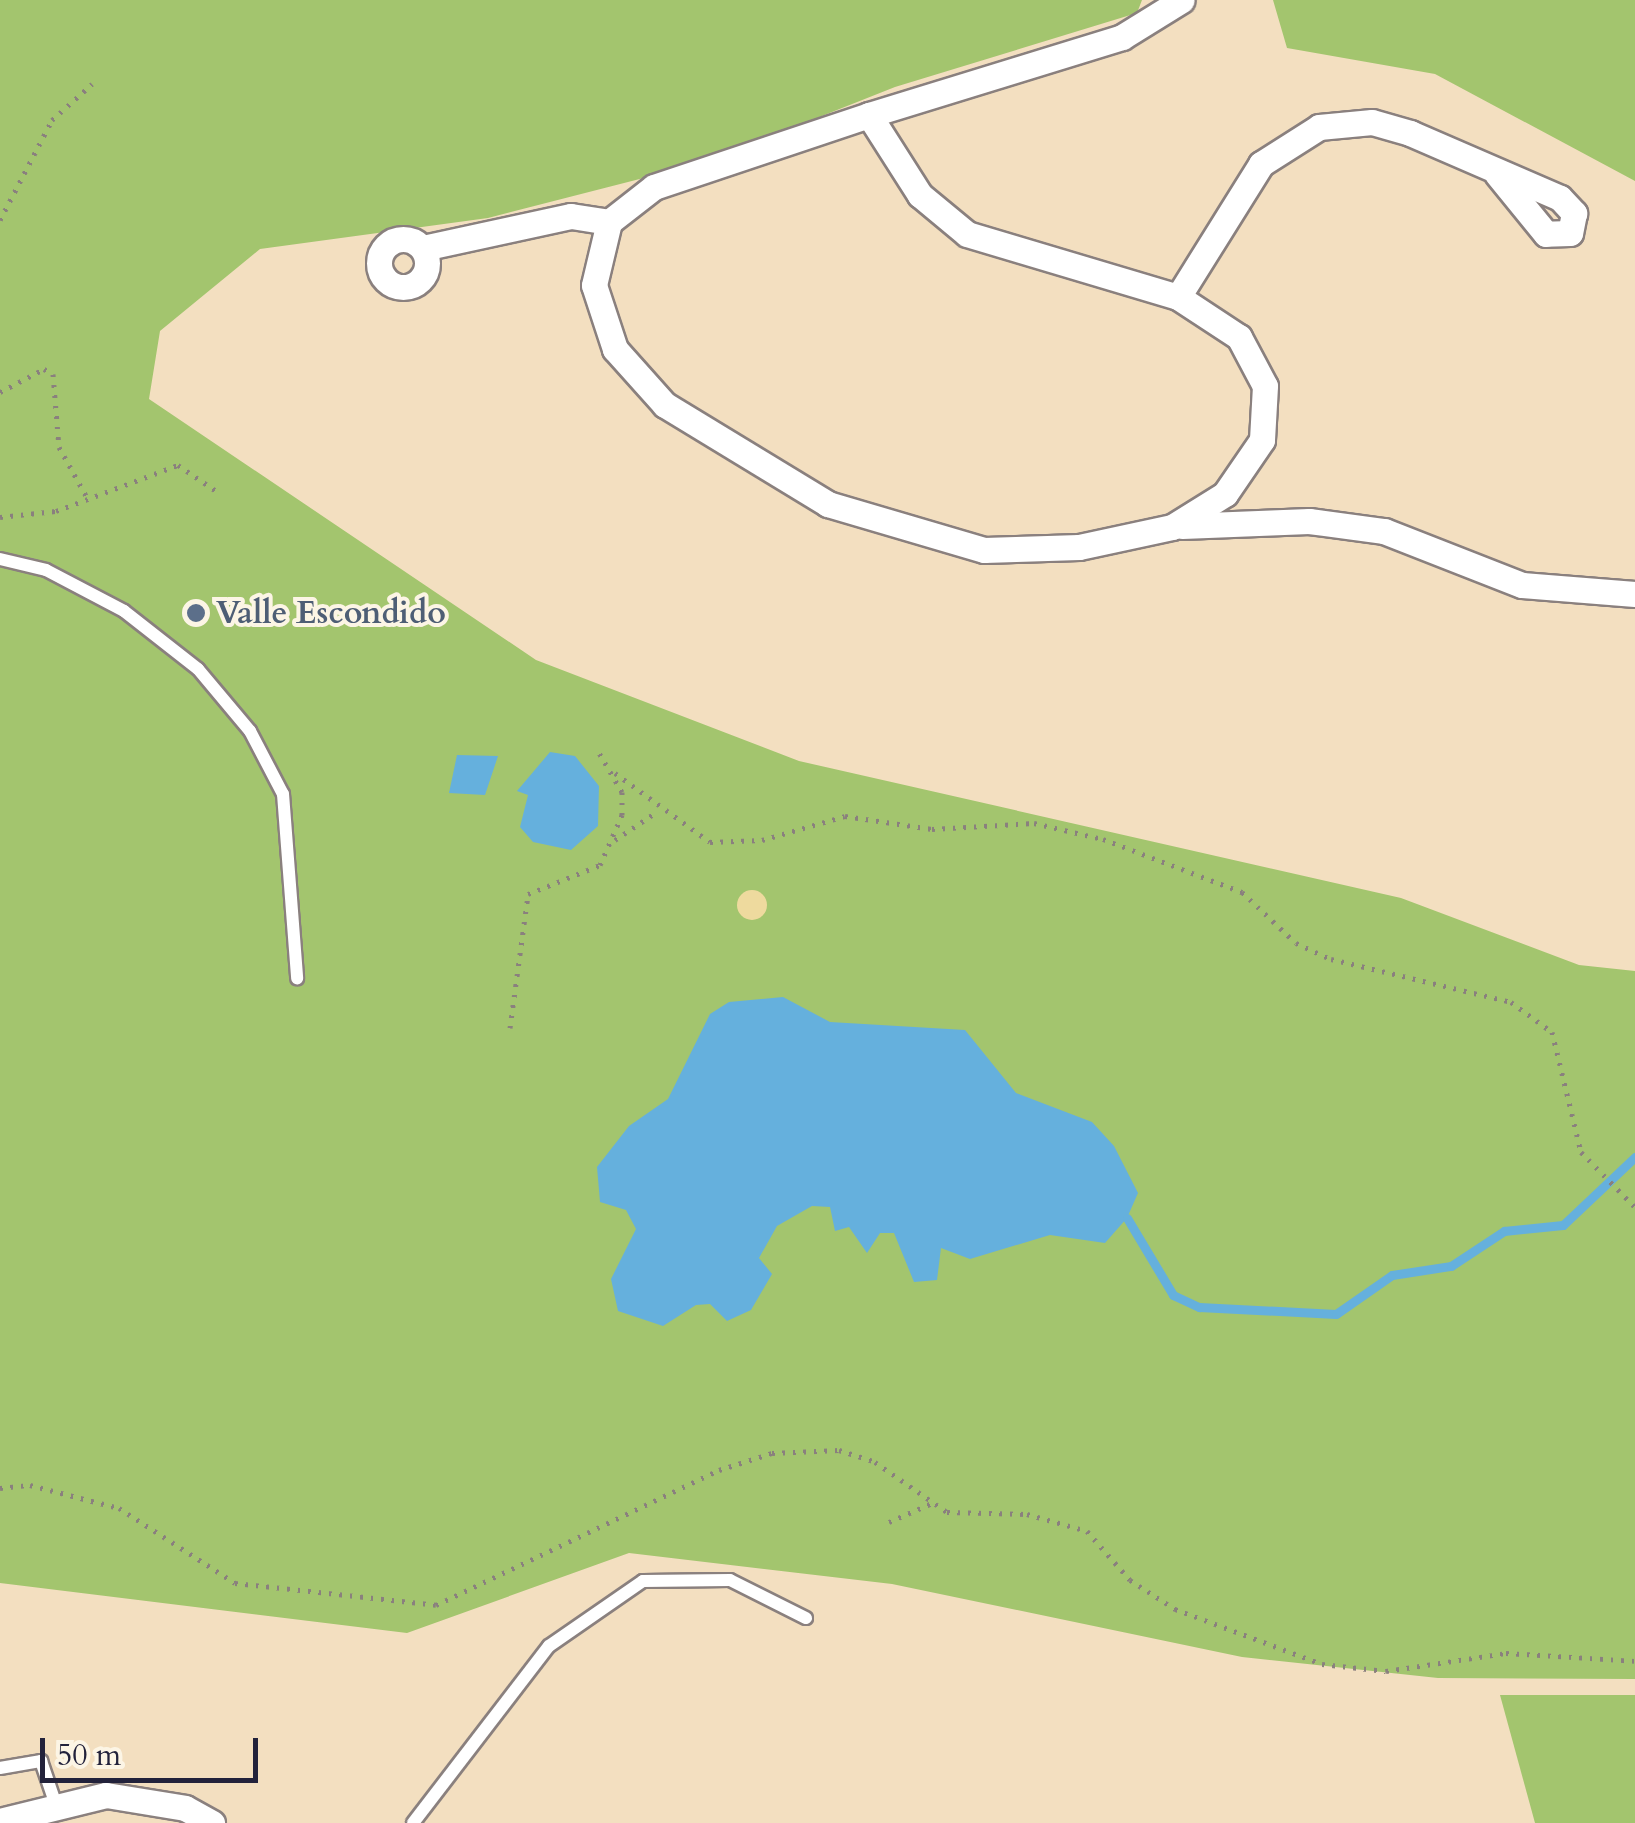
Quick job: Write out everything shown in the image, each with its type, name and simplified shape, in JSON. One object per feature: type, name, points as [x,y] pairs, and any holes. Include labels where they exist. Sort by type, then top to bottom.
[{"type":"street","points":[[1182,0],[1122,36],[654,187],[609,222],[594,284],[615,349],[666,405],[756,468],[854,515],[958,546],[1079,547],[1172,527],[1248,522],[1384,532],[1522,585],[1635,594]]},
{"type":"street","points":[[869,115],[920,195],[966,234],[1178,296],[1230,326],[1265,386],[1262,440],[1237,482],[1172,527]]},
{"type":"street","points":[[1178,296],[1262,164],[1319,127],[1393,126],[1497,174]]},
{"type":"street","points":[[422,248],[571,216],[609,222]]},
{"type":"street","points":[[1237,482],[1248,522]]},
{"type":"street","points":[[0,1821],[56,1805],[149,1799],[212,1823]]},
{"type":"lane","points":[[0,560],[46,570],[124,611],[198,669],[250,731],[283,794],[297,978]]},
{"type":"lane","points":[[413,1823],[549,1646],[643,1582],[684,1574],[730,1580],[806,1618]]},
{"type":"lane","points":[[0,1768],[41,1761],[56,1805]]},
{"type":"path","points":[[0,220],[52,120],[92,84]]},
{"type":"path","points":[[0,392],[44,369],[53,374],[59,447],[88,499]]},
{"type":"path","points":[[0,517],[88,499],[178,466],[219,493]]},
{"type":"path","points":[[598,751],[614,773],[658,811],[710,842],[762,840],[845,816],[932,829],[1034,823],[1156,858],[1242,892],[1296,942],[1331,959],[1535,1015],[1561,1052],[1590,1166],[1633,1205]]},
{"type":"path","points":[[613,842],[622,816],[614,773]]},
{"type":"path","points":[[510,1028],[528,894],[536,884],[584,876],[613,842],[658,811]]},
{"type":"path","points":[[0,1488],[30,1485],[119,1508],[236,1583],[412,1606],[476,1592],[595,1523],[772,1452],[839,1450],[874,1462],[930,1504],[1087,1531],[1130,1580],[1176,1610],[1322,1664],[1386,1671],[1506,1653],[1635,1662]]},
{"type":"path","points":[[889,1522],[930,1504]]},
{"type":"green space","points":[[0,0],[1142,0],[1137,13],[895,87],[706,162],[488,218],[260,249],[160,331],[149,399],[536,660],[799,761],[1401,898],[1579,965],[1635,971],[1635,1679],[1438,1678],[1242,1657],[892,1584],[629,1553],[407,1633],[0,1583]]},
{"type":"green space","points":[[1273,0],[1635,0],[1635,181],[1435,74],[1287,48]]},
{"type":"green space","points":[[1500,1695],[1635,1695],[1635,1823],[1535,1823]]},
{"type":"sand","points":[[752,890],[763,894],[767,905],[763,916],[752,920],[741,916],[737,905],[741,894]]},
{"type":"water","points":[[550,752],[575,756],[599,786],[598,826],[571,850],[533,842],[520,827],[528,795],[517,791]]},
{"type":"water","points":[[457,755],[498,756],[485,795],[449,793]]},
{"type":"water","points":[[783,997],[830,1022],[965,1030],[1016,1093],[1092,1122],[1114,1146],[1138,1193],[1127,1218],[1105,1243],[1050,1235],[970,1259],[941,1248],[937,1280],[914,1282],[894,1233],[880,1233],[867,1253],[849,1227],[835,1231],[830,1207],[812,1206],[777,1226],[759,1258],[772,1274],[751,1310],[727,1321],[710,1304],[696,1305],[663,1326],[618,1311],[611,1279],[636,1229],[626,1210],[600,1202],[597,1167],[629,1126],[668,1099],[710,1014],[729,1002]]},
{"type":"waterway","points":[[1127,1218],[1173,1295],[1199,1307],[1336,1314],[1392,1275],[1451,1266],[1504,1231],[1563,1225],[1635,1157]]},
{"type":"place","name":"Valle Escondido","points":[[196,613]]}]
